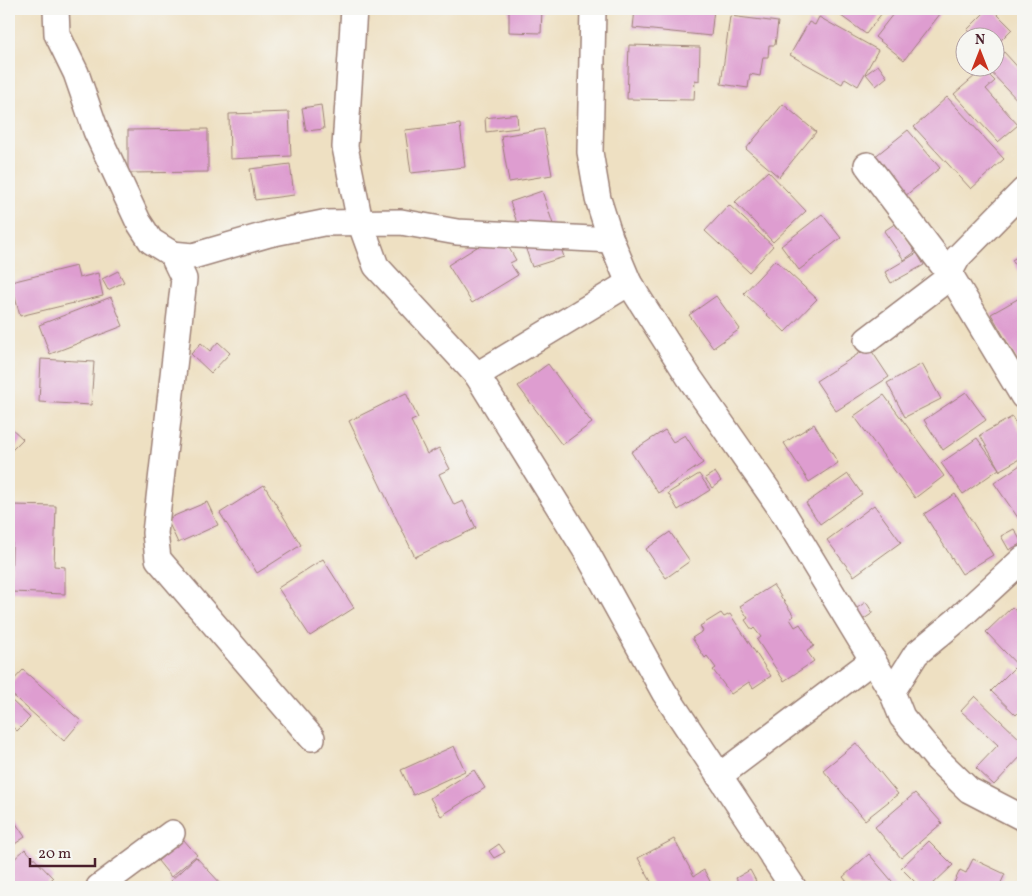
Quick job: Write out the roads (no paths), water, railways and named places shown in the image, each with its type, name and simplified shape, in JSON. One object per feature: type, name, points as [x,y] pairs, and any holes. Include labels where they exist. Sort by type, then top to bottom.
[{"type":"street","points":[[56,9],[57,34],[76,72],[96,131],[138,221],[152,241],[172,254],[194,256],[269,234],[323,223],[401,222],[457,232],[611,240]]},
{"type":"street","points":[[354,9],[345,147],[360,222],[376,266],[477,375],[586,551],[664,692],[793,887]]},
{"type":"street","points":[[593,9],[590,152],[598,199],[611,240],[629,284],[689,377],[781,509],[892,692],[902,717],[937,759],[969,790],[1023,818]]},
{"type":"street","points":[[867,165],[951,276],[1023,396]]},
{"type":"street","points":[[867,340],[951,276],[952,268],[958,257],[1023,191]]},
{"type":"street","points":[[172,254],[184,279],[155,533],[158,559],[312,738]]},
{"type":"street","points":[[477,375],[629,284]]},
{"type":"street","points":[[892,692],[916,654],[957,620],[1023,559]]},
{"type":"street","points":[[719,776],[873,660]]},
{"type":"street","points":[[99,887],[172,833]]}]
